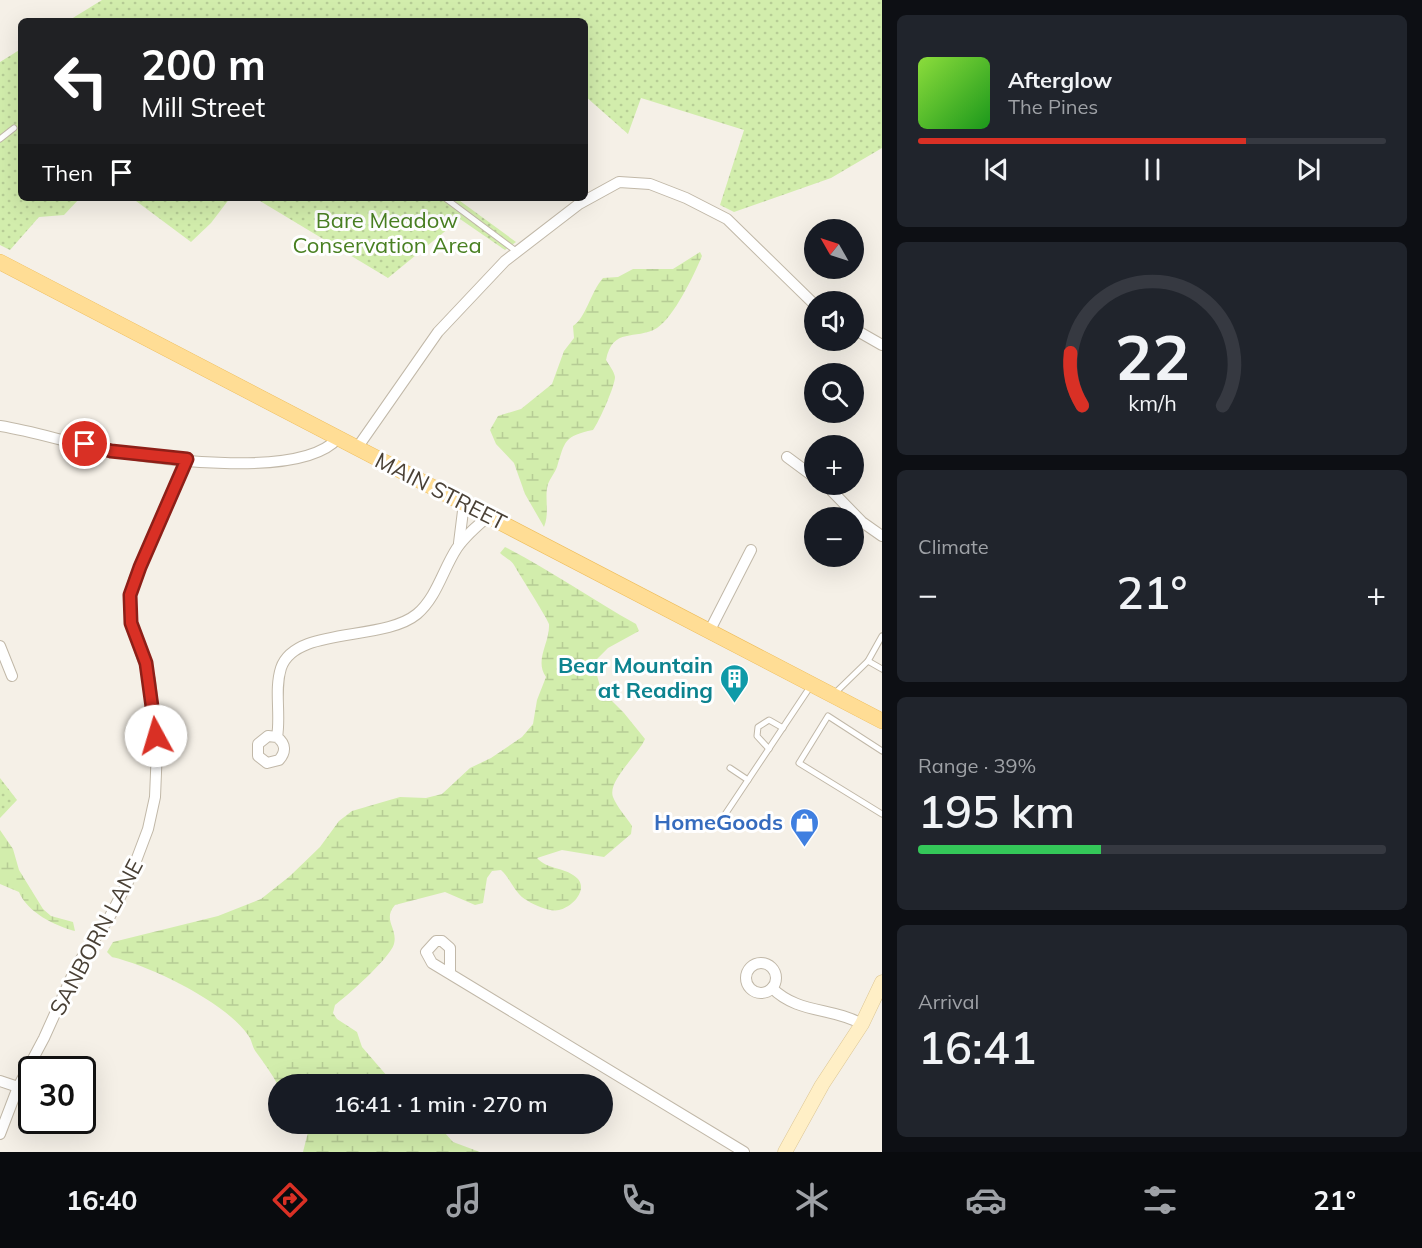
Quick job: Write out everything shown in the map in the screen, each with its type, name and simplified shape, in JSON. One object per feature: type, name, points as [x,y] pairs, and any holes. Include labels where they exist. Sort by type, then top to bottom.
[{"type":"main road","name":"MAIN STREET","points":[[0,262],[813,683],[882,721]]},
{"type":"main road","points":[[785,1152],[822,1084],[862,1024],[882,982]]},
{"type":"street","points":[[588,199],[619,182],[640,181],[686,198],[727,219],[804,294]]},
{"type":"street","points":[[357,448],[438,332],[516,251],[585,201]]},
{"type":"street","points":[[864,335],[882,345]]},
{"type":"street","points":[[0,426],[111,451],[257,463],[286,461],[322,451],[338,438]]},
{"type":"street","points":[[787,457],[804,470]]},
{"type":"street","name":"SANBORN LANE","points":[[34,1056],[77,965],[109,918],[128,882],[148,829],[155,797],[157,748],[150,680],[131,623],[129,605],[134,580],[187,459]]},
{"type":"street","points":[[836,495],[862,522],[882,536]]},
{"type":"street","points":[[457,549],[463,524],[464,502]]},
{"type":"street","points":[[277,737],[280,671],[290,654],[306,644],[382,630],[405,622],[429,601],[457,549],[473,529],[490,515]]},
{"type":"street","points":[[710,630],[751,550]]},
{"type":"street","points":[[0,646],[12,676]]},
{"type":"street","points":[[450,974],[744,1152]]},
{"type":"street","points":[[772,987],[783,998],[800,1007],[849,1018],[862,1024]]},
{"type":"street","points":[[0,1081],[18,1087]]},
{"type":"street","name":"SANBORN LANE","points":[[0,1134],[18,1087]]},
{"type":"lane","points":[[0,139],[14,129]]},
{"type":"lane","points":[[450,201],[516,251]]},
{"type":"lane","points":[[834,694],[868,661],[882,636]]},
{"type":"lane","points":[[868,661],[882,669]]},
{"type":"lane","points":[[724,816],[813,683]]},
{"type":"lane","points":[[882,752],[828,716],[800,763],[882,814]]},
{"type":"lane","points":[[769,749],[758,738],[758,727],[770,720],[783,728]]},
{"type":"lane","points":[[730,768],[748,780]]},
{"type":"green space","points":[[102,0],[882,0],[882,148],[831,178],[734,212],[720,205],[744,130],[641,98],[628,134],[588,99],[588,18],[73,18]]},
{"type":"green space","points":[[18,51],[18,201],[77,201],[64,215],[39,217],[10,250],[0,245],[0,62]]},
{"type":"green space","name":"Bare Meadow Conservation Area","points":[[136,201],[228,201],[211,223],[191,242]]},
{"type":"green space","name":"Bare Meadow Conservation Area","points":[[260,201],[460,201],[516,242],[505,250],[460,219],[388,278]]},
{"type":"green space","points":[[700,252],[702,256],[689,284],[663,323],[649,332],[619,338],[609,349],[606,360],[615,377],[610,396],[593,430],[571,437],[564,445],[548,484],[547,516],[544,527],[525,494],[514,463],[496,444],[490,430],[498,416],[521,409],[552,384],[564,351],[574,338],[573,326],[581,317],[603,278],[618,277],[633,269],[673,269]]},
{"type":"green space","points":[[505,547],[636,624],[639,631],[608,648],[596,660],[595,668],[601,690],[645,739],[619,776],[612,791],[619,808],[632,826],[631,834],[604,857],[562,850],[537,858],[546,865],[568,872],[581,884],[580,894],[564,909],[551,910],[535,905],[516,891],[501,870],[492,871],[487,878],[483,903],[475,905],[445,892],[395,905],[390,915],[395,938],[391,950],[368,976],[335,1005],[333,1013],[337,1019],[357,1032],[362,1047],[385,1074],[272,1074],[248,1035],[223,1010],[166,977],[112,957],[107,952],[113,942],[218,916],[261,899],[290,876],[320,847],[339,821],[352,811],[400,797],[426,798],[442,794],[470,768],[491,758],[522,737],[533,724],[537,700],[546,677],[542,658],[549,624],[514,565],[500,553]]},
{"type":"green space","points":[[0,778],[17,800],[0,818]]},
{"type":"green space","points":[[0,830],[13,849],[19,870],[43,909],[51,916],[73,922],[75,931],[42,917],[28,906],[19,892],[0,884]]},
{"type":"green space","points":[[308,1134],[446,1134],[453,1142],[480,1152],[303,1152]]},
{"type":"place","name":"Bear Mountain at Reading","points":[[734,704]]},
{"type":"place","name":"HomeGoods","points":[[804,848]]},
{"type":"route","points":[[85,444],[111,451],[187,459],[130,595],[131,623],[146,663],[156,736]]}]
